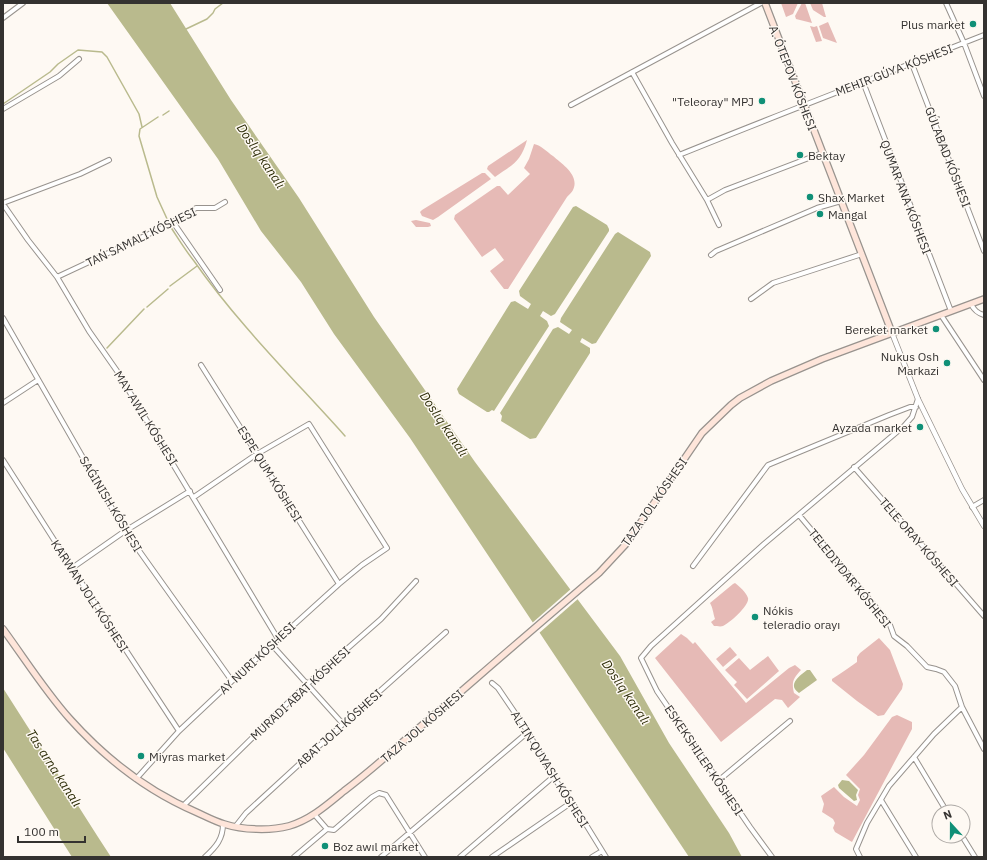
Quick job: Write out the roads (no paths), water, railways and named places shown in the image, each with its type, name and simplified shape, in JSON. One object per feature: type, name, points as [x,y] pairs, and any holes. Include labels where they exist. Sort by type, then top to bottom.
[{"type":"main road","name":"A. ÓTEPOV KÓSHESI","points":[[765,3],[892,333]]},
{"type":"main road","name":"TAZA JOL KÓSHESI","points":[[3,629],[49,693],[70,719],[102,752],[136,779],[157,793],[223,824],[235,827],[269,829],[295,824],[314,814],[365,775],[599,573],[626,544],[702,433],[731,405],[771,380],[822,359],[984,299]]},
{"type":"street","points":[[3,18],[23,3]]},
{"type":"street","points":[[571,105],[762,3]]},
{"type":"street","points":[[946,3],[964,43],[984,96]]},
{"type":"street","name":"MEHIR GÚYА KÓSHESI","points":[[679,155],[803,104],[912,64],[984,35]]},
{"type":"street","points":[[3,109],[60,76],[79,59]]},
{"type":"street","name":"GÚLABAD KÓSHESI","points":[[912,64],[984,251]]},
{"type":"street","points":[[632,72],[679,155],[707,200],[719,225]]},
{"type":"street","name":"QUMAR ANA KÓSHESI","points":[[862,82],[951,311]]},
{"type":"street","points":[[707,200],[725,190],[822,153]]},
{"type":"street","points":[[109,160],[80,174],[3,204],[28,240],[57,276],[89,331],[117,371],[194,497],[278,639]]},
{"type":"street","points":[[711,255],[716,251],[817,208],[841,201]]},
{"type":"street","points":[[57,276],[172,222],[196,208],[215,208],[225,202]]},
{"type":"street","points":[[172,222],[220,290]]},
{"type":"street","points":[[751,299],[773,283],[862,254]]},
{"type":"street","points":[[971,304],[977,313],[984,315]]},
{"type":"street","points":[[941,315],[984,380]]},
{"type":"street","points":[[3,318],[125,531],[232,681]]},
{"type":"street","name":"A. ÓTEPOV KÓSHESI","points":[[892,333],[918,399],[962,489],[984,526]]},
{"type":"street","name":"ESPE QUM KÓSHESI","points":[[201,365],[339,584]]},
{"type":"street","points":[[3,403],[38,380]]},
{"type":"street","points":[[799,515],[904,426],[912,417],[918,399]]},
{"type":"street","points":[[693,566],[768,465],[889,415],[910,407],[916,407]]},
{"type":"street","points":[[136,779],[179,731],[232,681],[339,584],[362,565],[387,548],[309,424],[257,454],[194,497]]},
{"type":"street","points":[[3,460],[179,731]]},
{"type":"street","name":"TELE ORAY KÓSHESI","points":[[854,467],[984,616]]},
{"type":"street","points":[[72,568],[125,531],[190,491]]},
{"type":"street","points":[[972,507],[984,500]]},
{"type":"street","name":"ESKEKSHILER KÓSHESI","points":[[772,857],[718,781],[658,691],[642,658],[651,646],[799,515]]},
{"type":"street","name":"TELEDIYDAR KÓSHESI","points":[[799,515],[884,617],[890,625],[894,636],[907,646],[928,667],[944,672],[955,686],[962,707],[984,749]]},
{"type":"street","points":[[183,806],[307,684],[381,619],[416,581]]},
{"type":"street","points":[[235,827],[246,813],[446,632]]},
{"type":"street","points":[[272,645],[343,724]]},
{"type":"street","points":[[492,683],[498,688],[528,732],[553,777],[572,802],[606,857]]},
{"type":"street","points":[[860,857],[856,850],[867,824],[888,786],[934,734],[962,707]]},
{"type":"street","points":[[718,781],[790,721]]},
{"type":"street","points":[[381,857],[528,732]]},
{"type":"street","points":[[914,757],[942,804]]},
{"type":"street","points":[[460,857],[553,777]]},
{"type":"street","points":[[314,814],[327,829],[334,830],[372,797],[379,793],[386,795],[425,857]]},
{"type":"street","points":[[881,800],[916,857]]},
{"type":"street","points":[[492,857],[572,802]]},
{"type":"street","points":[[205,857],[216,847],[221,838],[223,824]]},
{"type":"street","points":[[294,857],[327,829]]},
{"type":"street","points":[[967,844],[974,857]]},
{"type":"street","points":[[592,857],[602,851]]},
{"type":"water","name":"Doslıq kanalı","points":[[107,3],[170,3],[231,100],[299,198],[374,317],[475,462],[620,656],[669,743],[729,833],[742,857],[689,857],[410,438],[334,334],[301,282],[261,231],[218,159]]},
{"type":"water","points":[[576,206],[607,225],[609,231],[555,314],[551,316],[543,311],[540,316],[547,321],[549,326],[494,411],[492,410],[487,412],[459,394],[457,389],[511,302],[515,301],[528,309],[531,304],[520,296],[519,291],[573,207]]},
{"type":"water","points":[[618,232],[650,252],[651,256],[596,343],[592,344],[582,338],[580,342],[590,348],[590,353],[536,438],[530,439],[501,421],[502,416],[500,413],[553,329],[558,327],[569,334],[572,330],[560,322],[561,318],[615,234]]},
{"type":"water","points":[[807,670],[810,670],[817,680],[799,693],[794,687],[794,684]]},
{"type":"water","name":"Tas arna kanalı","points":[[3,688],[111,857],[72,857],[3,748]]},
{"type":"water","points":[[842,780],[849,781],[858,790],[856,795],[857,800],[854,801],[839,788],[838,785]]},
{"type":"waterway","points":[[186,29],[207,19],[215,9],[223,3]]},
{"type":"waterway","points":[[3,104],[50,72],[58,64],[78,50],[102,52],[107,57],[139,114],[142,127]]},
{"type":"waterway","points":[[163,115],[169,111]]},
{"type":"waterway","points":[[158,117],[140,129],[139,136],[157,197],[168,221]]},
{"type":"waterway","points":[[170,226],[188,253],[229,307],[345,436]]},
{"type":"waterway","points":[[170,286],[197,266]]},
{"type":"waterway","points":[[147,307],[168,289]]},
{"type":"waterway","points":[[107,348],[144,309]]},
{"type":"place","name":"Plus market","points":[[973,24]]},
{"type":"place","name":"\"Teleoray\" MPJ","points":[[762,101]]},
{"type":"place","name":"Bektay","points":[[800,155]]},
{"type":"place","name":"Shax Market","points":[[810,197]]},
{"type":"place","name":"Mangal","points":[[820,214]]},
{"type":"place","name":"Bereket market","points":[[936,329]]},
{"type":"place","name":"Nukus Osh Markazi","points":[[947,363]]},
{"type":"place","name":"Ayzada market","points":[[920,427]]},
{"type":"place","name":"Nókis teleradio orayı","points":[[755,617]]},
{"type":"place","name":"Miyras market","points":[[141,756]]},
{"type":"place","name":"Boz awıl market","points":[[325,846]]}]
